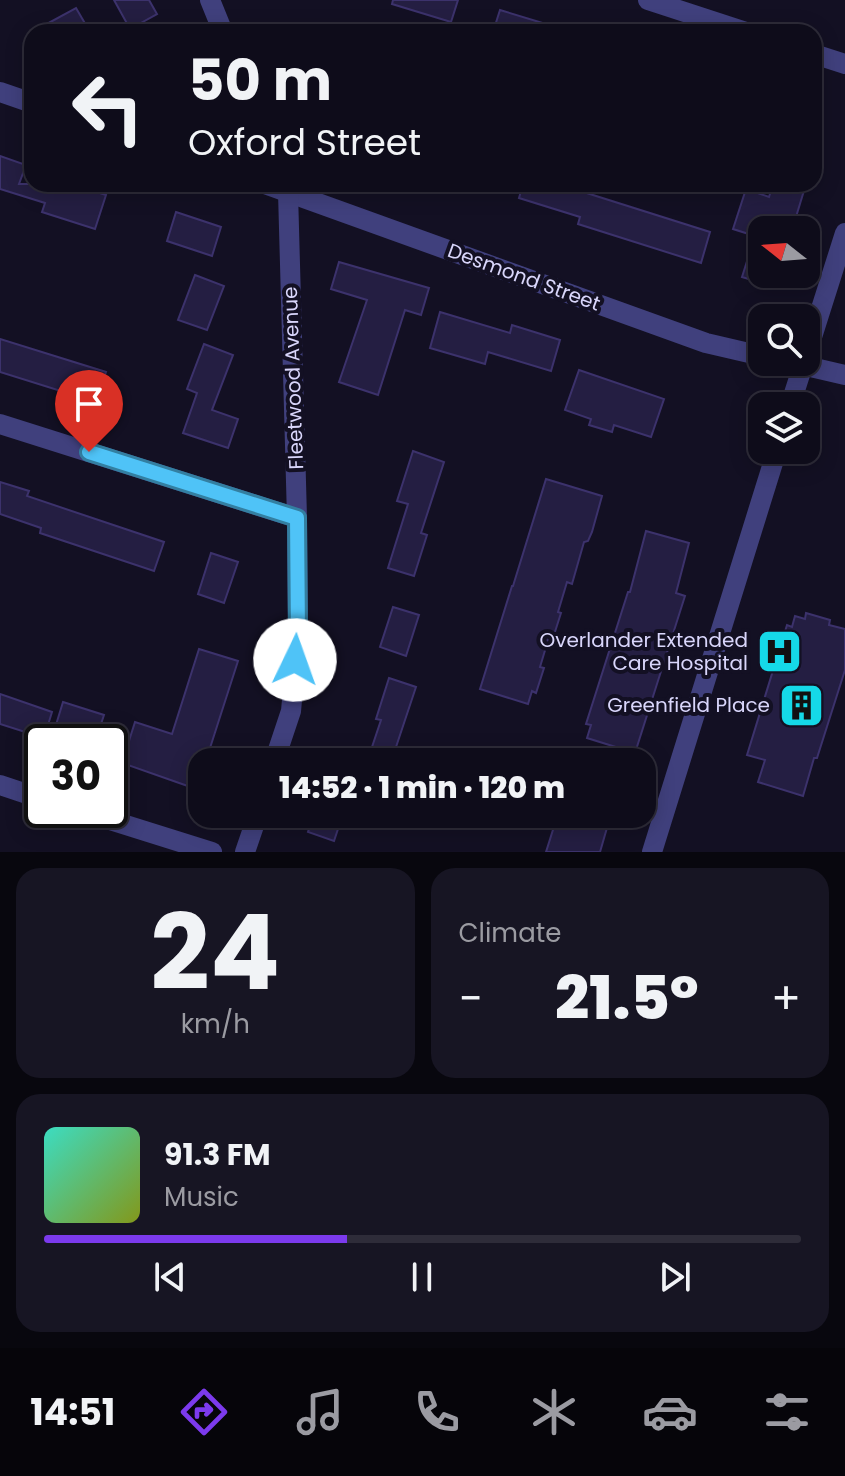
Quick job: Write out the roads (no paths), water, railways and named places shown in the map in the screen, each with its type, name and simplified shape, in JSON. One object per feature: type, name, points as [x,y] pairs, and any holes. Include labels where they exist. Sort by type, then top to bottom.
[{"type":"street","points":[[210,0],[220,24]]},
{"type":"street","points":[[648,0],[722,24]]},
{"type":"street","points":[[822,57],[845,64]]},
{"type":"street","points":[[0,92],[24,100]]},
{"type":"street","name":"Fleetwood Avenue","points":[[279,748],[291,711],[298,635],[286,192]]},
{"type":"street","name":"Desmond Street","points":[[297,192],[706,343],[748,353]]},
{"type":"street","points":[[820,304],[845,233]]},
{"type":"street","points":[[820,367],[845,375]]},
{"type":"street","points":[[0,424],[297,518]]},
{"type":"street","points":[[652,852],[773,464]]},
{"type":"street","points":[[0,785],[24,793]]},
{"type":"street","points":[[128,826],[212,852]]},
{"type":"street","points":[[245,852],[253,828]]},
{"type":"place","name":"Overlander Extended Care Hospital","points":[[779,651]]},
{"type":"place","name":"Greenfield Place","points":[[801,705]]}]
